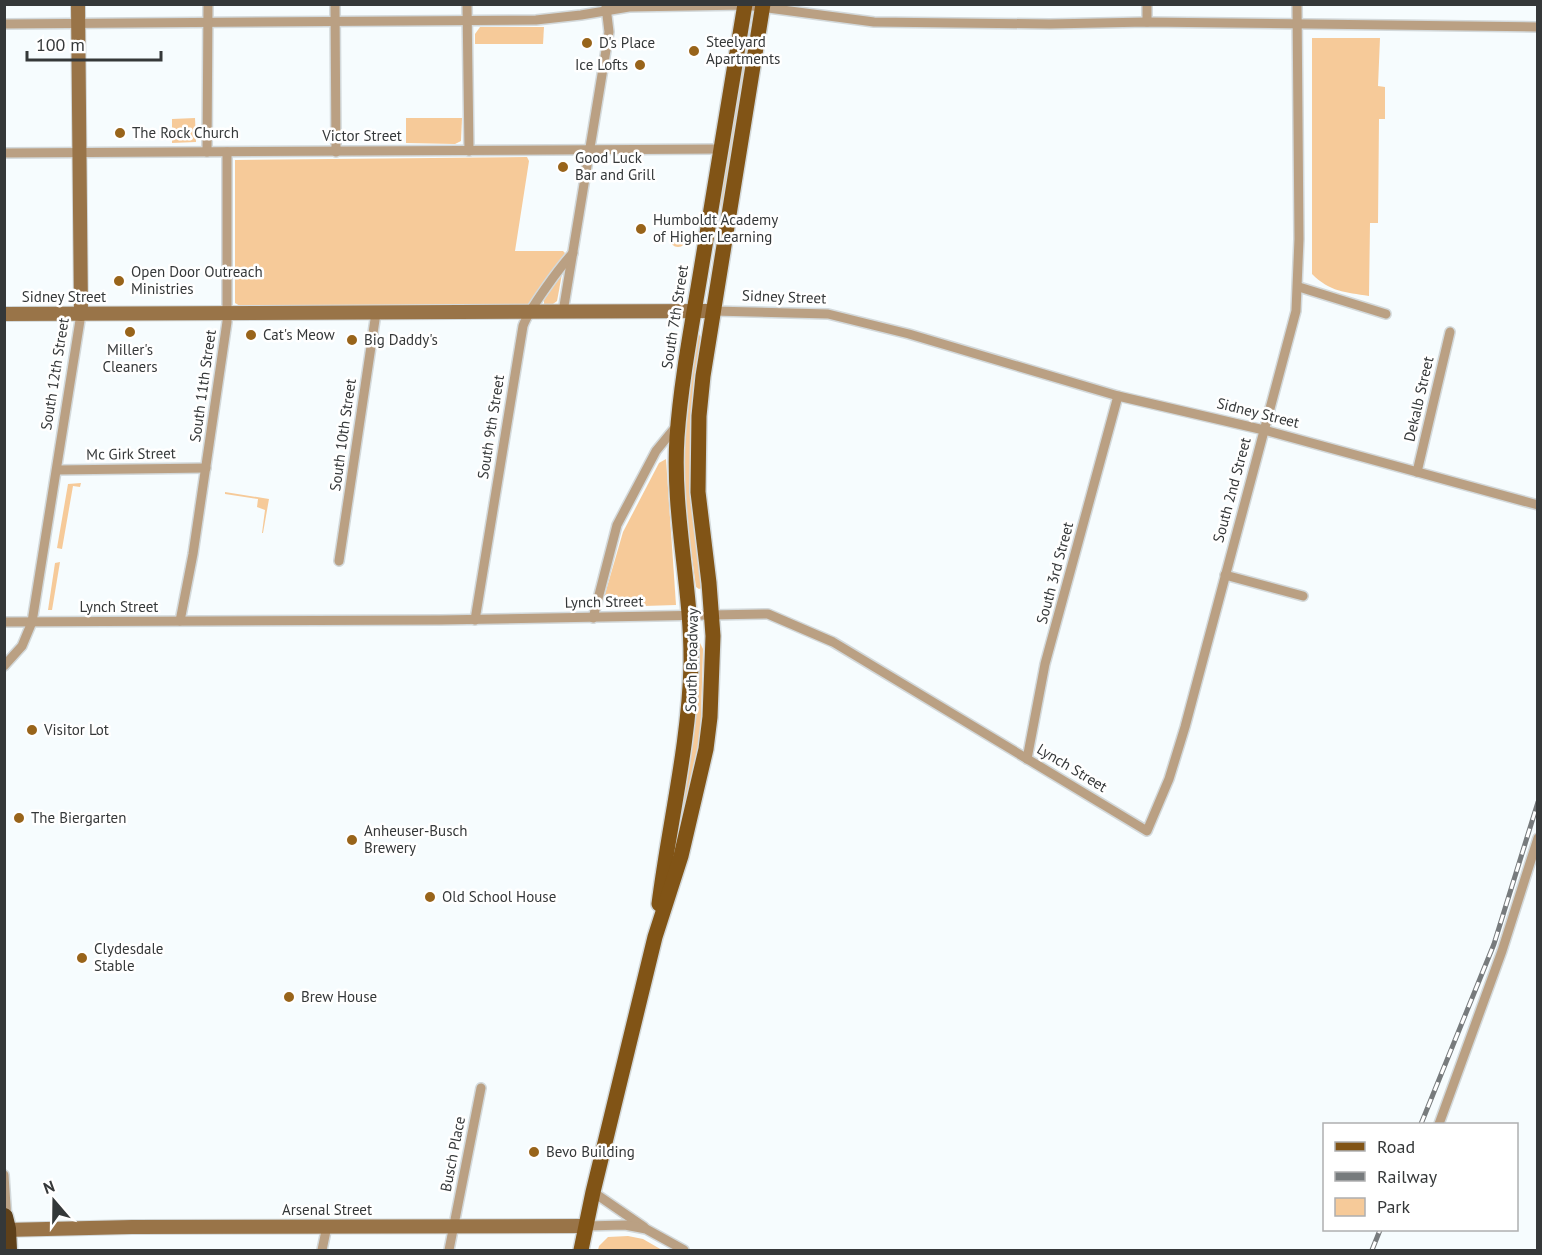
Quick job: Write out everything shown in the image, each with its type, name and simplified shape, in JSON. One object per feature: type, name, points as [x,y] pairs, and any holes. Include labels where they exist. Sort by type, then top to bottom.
[{"type":"highway","points":[[5,1226],[8,1251]]},
{"type":"main road","name":"South 7th Street","points":[[678,424],[694,311],[745,5]]},
{"type":"main road","points":[[714,311],[763,6]]},
{"type":"main road","name":"South Broadway","points":[[581,1251],[593,1192],[655,937],[682,853],[704,760],[710,709],[712,616],[698,492],[699,416],[714,311]]},
{"type":"main road","name":"South Broadway","points":[[655,937],[688,714],[691,663],[689,616],[677,510],[678,424]]},
{"type":"street","name":"South 12th Street","points":[[4,666],[22,646],[32,622],[81,314],[78,4]]},
{"type":"street","points":[[207,152],[208,4]]},
{"type":"street","points":[[335,4],[336,152]]},
{"type":"street","points":[[467,4],[470,151]]},
{"type":"street","points":[[1147,4],[1147,22]]},
{"type":"street","name":"South 2nd Street","points":[[1147,831],[1168,779],[1185,727],[1296,311],[1299,287],[1297,4]]},
{"type":"street","points":[[4,24],[549,19],[606,8],[745,5],[874,22],[1050,24],[1147,22],[1538,27]]},
{"type":"street","name":"South 9th Street","points":[[563,312],[609,32],[606,8]]},
{"type":"street","name":"Victor Street","points":[[4,153],[720,149]]},
{"type":"street","name":"South 11th Street","points":[[180,621],[193,554],[228,313],[227,152]]},
{"type":"street","name":"South 9th Street","points":[[475,620],[525,321],[559,269],[573,253]]},
{"type":"street","points":[[1299,287],[1386,314]]},
{"type":"street","name":"Sidney Street","points":[[4,314],[694,311],[828,314],[909,334],[1118,396],[1264,430],[1538,505]]},
{"type":"street","name":"South 10th Street","points":[[339,561],[376,312]]},
{"type":"street","name":"Dekalb Street","points":[[1417,472],[1450,332]]},
{"type":"street","name":"South 3rd Street","points":[[1027,759],[1045,664],[1118,396]]},
{"type":"street","name":"South 7th Street","points":[[593,618],[617,525],[651,460],[678,424]]},
{"type":"street","name":"Mc Girk Street","points":[[57,470],[206,468]]},
{"type":"street","points":[[1225,575],[1304,596]]},
{"type":"street","name":"Lynch Street","points":[[4,622],[475,620],[768,614],[833,642],[1147,831]]},
{"type":"street","points":[[1440,1123],[1502,951],[1538,838]]},
{"type":"street","name":"Busch Place","points":[[454,1226],[481,1088]]},
{"type":"street","points":[[4,1175],[5,1226]]},
{"type":"street","name":"Arsenal Street","points":[[593,1192],[684,1251]]},
{"type":"street","name":"Arsenal Street","points":[[5,1226],[625,1225],[646,1228]]},
{"type":"street","points":[[322,1251],[327,1226]]},
{"type":"street","points":[[449,1251],[454,1226]]},
{"type":"green space","points":[[480,27],[544,27],[543,44],[475,44],[475,34]]},
{"type":"green space","points":[[746,36],[748,39],[740,115],[710,286],[721,212],[723,171]]},
{"type":"green space","points":[[1312,38],[1380,38],[1378,86],[1385,87],[1385,119],[1379,119],[1378,223],[1370,223],[1369,296],[1332,288],[1312,274]]},
{"type":"green space","points":[[195,118],[196,142],[172,143],[172,119]]},
{"type":"green space","points":[[406,118],[462,118],[461,141],[455,144],[406,143]]},
{"type":"green space","points":[[527,157],[529,161],[515,251],[563,251],[565,253],[531,304],[240,306],[235,303],[235,160]]},
{"type":"green space","points":[[675,231],[681,231],[686,239],[684,245],[675,247],[670,242],[670,236]]},
{"type":"green space","points":[[562,274],[557,301],[553,304],[544,304],[544,300]]},
{"type":"green space","points":[[699,334],[701,338],[691,411],[704,587],[699,589],[696,587],[682,485],[683,429],[695,344]]},
{"type":"green space","points":[[666,459],[676,605],[612,607],[606,602],[605,594],[623,532],[659,463]]},
{"type":"green space","points":[[81,483],[80,487],[73,486],[62,549],[57,548],[68,484]]},
{"type":"green space","points":[[225,492],[269,499],[263,533],[265,510],[257,507],[258,499],[225,494]]},
{"type":"green space","points":[[60,562],[52,610],[48,610],[55,563]]},
{"type":"green space","points":[[700,643],[703,649],[700,747],[683,826],[676,825],[697,645]]},
{"type":"green space","points":[[628,1236],[643,1239],[662,1250],[598,1250],[608,1237]]},
{"type":"railway","points":[[1421,1123],[1494,944],[1538,802]]},
{"type":"railway","points":[[1372,1250],[1380,1231]]},
{"type":"place","name":"D's Place","points":[[587,43]]},
{"type":"place","name":"Steelyard Apartments","points":[[694,51]]},
{"type":"place","name":"Ice Lofts","points":[[640,65]]},
{"type":"place","name":"The Rock Church","points":[[120,133]]},
{"type":"place","name":"Good Luck Bar and Grill","points":[[563,167]]},
{"type":"place","name":"Humboldt Academy of Higher Learning","points":[[641,229]]},
{"type":"place","name":"Open Door Outreach Ministries","points":[[119,281]]},
{"type":"place","name":"Miller's Cleaners","points":[[130,332]]},
{"type":"place","name":"Cat's Meow","points":[[251,335]]},
{"type":"place","name":"Big Daddy's","points":[[352,340]]},
{"type":"place","name":"Visitor Lot","points":[[32,730]]},
{"type":"place","name":"The Biergarten","points":[[19,818]]},
{"type":"place","name":"Anheuser-Busch Brewery","points":[[352,840]]},
{"type":"place","name":"Old School House","points":[[430,897]]},
{"type":"place","name":"Clydesdale Stable","points":[[82,958]]},
{"type":"place","name":"Brew House","points":[[289,997]]},
{"type":"place","name":"Bevo Building","points":[[534,1152]]}]
